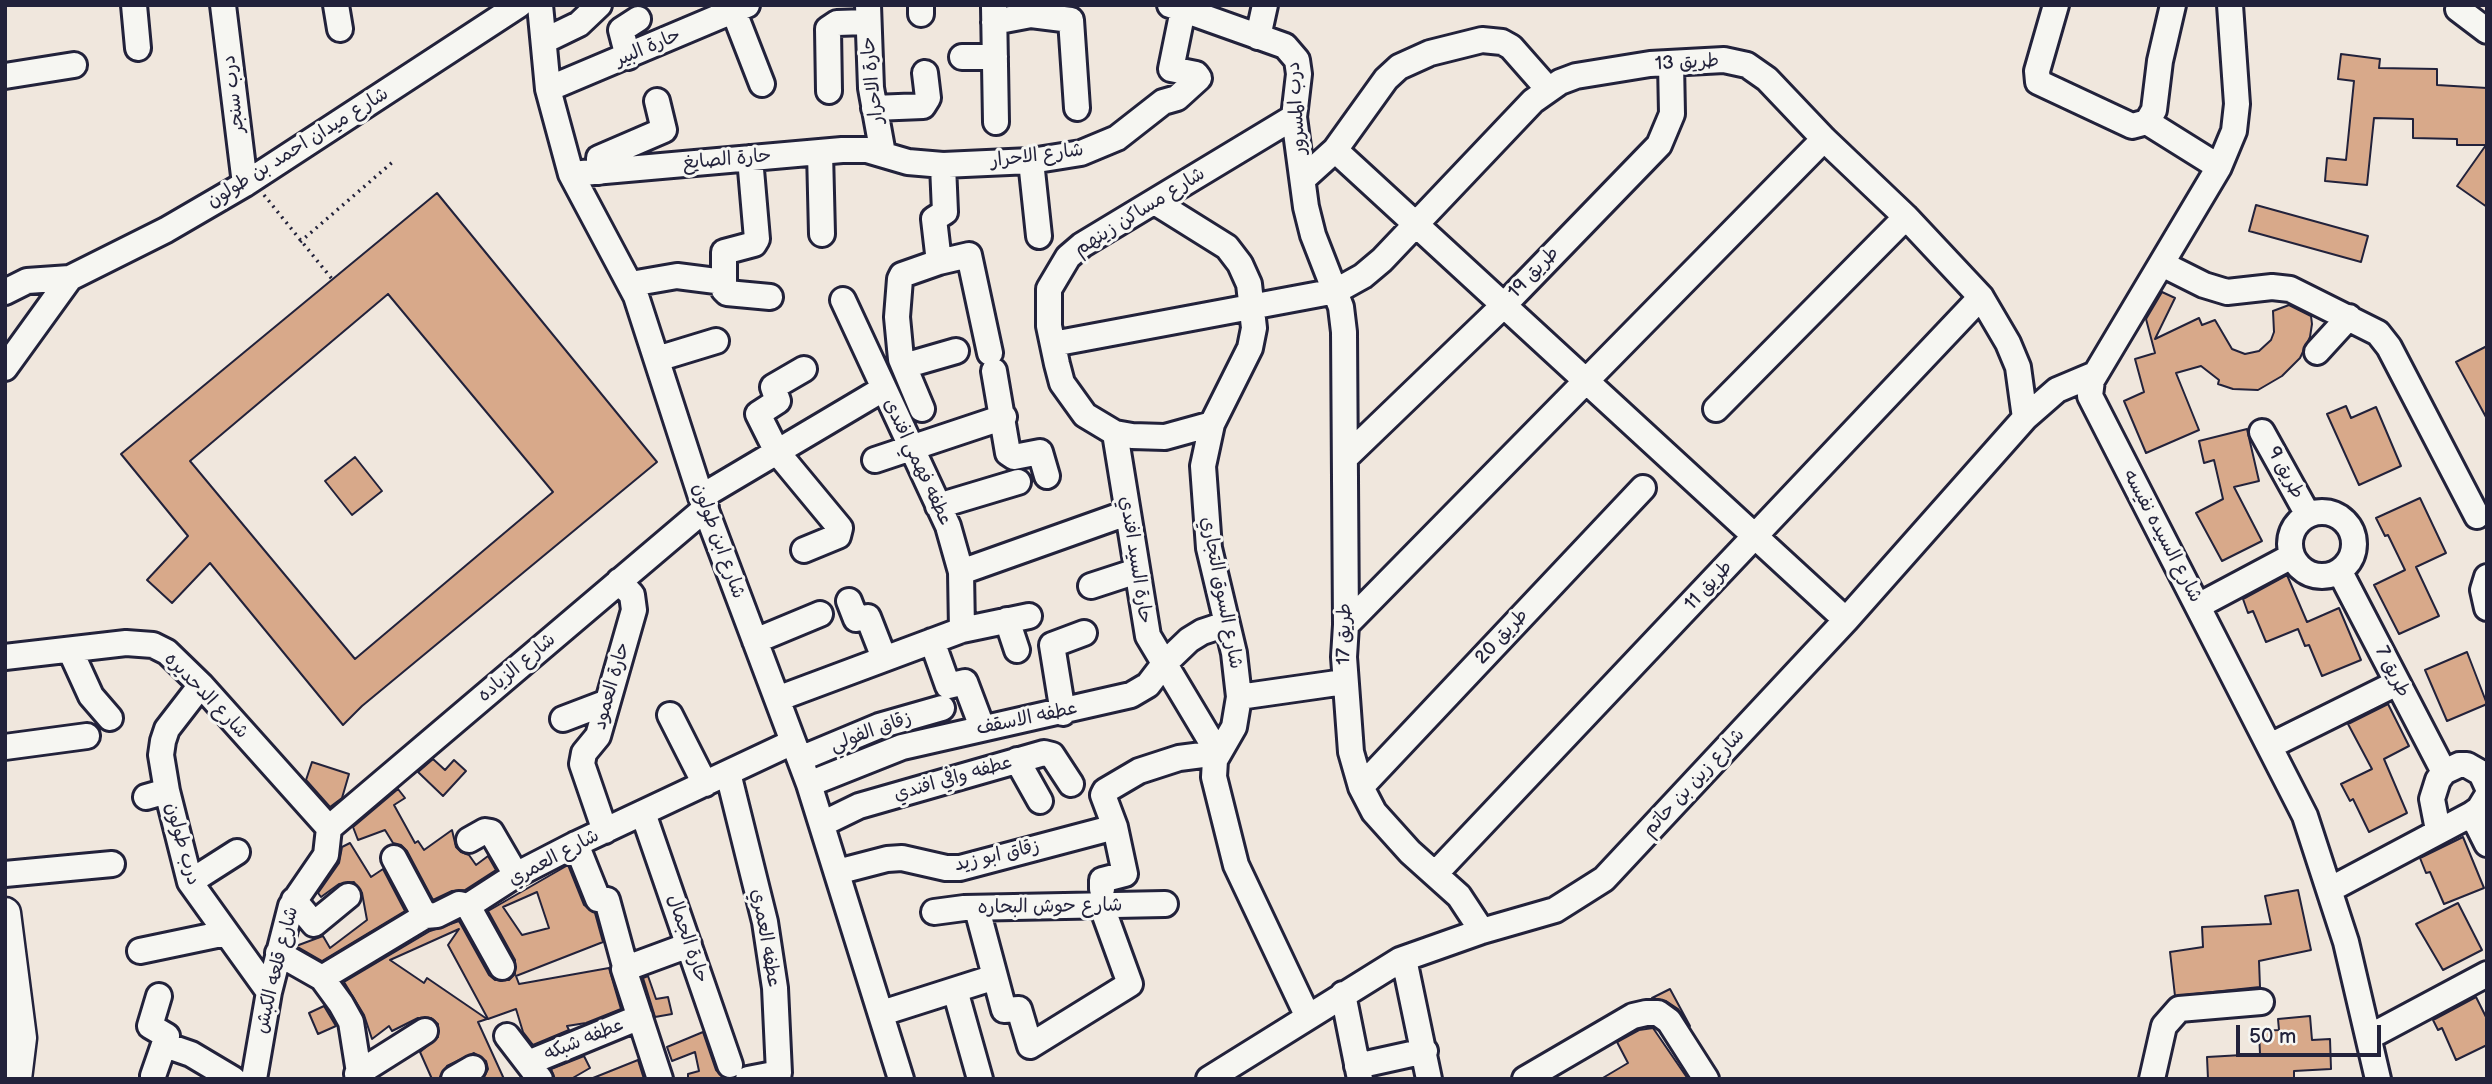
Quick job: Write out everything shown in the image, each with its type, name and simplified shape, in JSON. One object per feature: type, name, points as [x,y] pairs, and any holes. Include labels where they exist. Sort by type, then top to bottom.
[{"type":"main road","points":[[5,913],[22,1038],[16,1079]]},
{"type":"street","points":[[134,5],[138,48]]},
{"type":"street","name":"درب سنجر","points":[[223,5],[249,181]]},
{"type":"street","name":"شارع ميدان احمد بن طولون","points":[[5,292],[27,281],[70,278],[166,230],[249,181],[519,5]]},
{"type":"street","name":"شارع ابن طولون","points":[[540,5],[548,89],[571,174],[631,284],[703,503],[809,784],[883,1013],[901,1079]]},
{"type":"street","points":[[544,41],[579,24],[600,5]]},
{"type":"street","points":[[1258,37],[1265,5]]},
{"type":"street","points":[[2056,5],[2037,71],[2038,82],[2132,126],[2147,122],[2154,110],[2160,61],[2174,5]]},
{"type":"street","name":"شارع السيده نفيسه","points":[[2230,5],[2238,104],[2234,131],[2219,167],[2095,373],[2090,388],[2092,404],[2272,746],[2305,816],[2331,889],[2378,1079]]},
{"type":"street","name":"درب المسرور","points":[[1177,8],[1285,46],[1297,60],[1294,117],[1313,235],[1336,290]]},
{"type":"street","name":"شارع الاحرار","points":[[883,154],[908,162],[943,165],[1031,161],[1081,153],[1117,138],[1163,102],[1177,97],[1199,78],[1196,74],[1171,69],[1177,8]]},
{"type":"street","points":[[741,9],[762,84]]},
{"type":"street","name":"حارة البير","points":[[548,89],[741,9]]},
{"type":"street","points":[[2458,9],[2487,31]]},
{"type":"street","points":[[829,91],[828,29],[836,23],[867,13]]},
{"type":"street","name":"حارة الاحرار","points":[[867,13],[874,108],[883,154]]},
{"type":"street","points":[[996,122],[994,14],[1070,20],[1077,108]]},
{"type":"street","points":[[628,57],[621,30],[638,19]]},
{"type":"street","points":[[1304,178],[1335,150],[1386,79],[1399,67],[1430,52],[1482,40],[1502,41],[1511,47],[1548,89]]},
{"type":"street","points":[[962,57],[995,57]]},
{"type":"street","name":"طريق 13","points":[[1053,344],[1336,290],[1363,276],[1417,225],[1548,89],[1576,76],[1671,63],[1724,60],[1747,65],[1767,79],[1824,139],[1906,216],[1981,298],[2008,343],[2018,367],[2025,418]]},
{"type":"street","name":"طريق 19","points":[[1345,458],[1504,305],[1659,145],[1668,129],[1672,114],[1671,63]]},
{"type":"street","points":[[5,76],[74,65]]},
{"type":"street","points":[[874,108],[923,106],[928,98],[925,73]]},
{"type":"street","points":[[599,172],[599,158],[664,130],[657,101]]},
{"type":"street","name":"شارع مساكن زينهم","points":[[1212,424],[1165,437],[1115,433],[1085,415],[1062,383],[1053,344],[1049,289],[1068,257],[1082,245],[1294,117]]},
{"type":"street","points":[[2147,122],[2219,167]]},
{"type":"street","points":[[1346,625],[1824,139]]},
{"type":"street","name":"حارة الصايغ","points":[[571,174],[820,152],[855,150],[883,154]]},
{"type":"street","points":[[1335,150],[1846,620]]},
{"type":"street","points":[[820,152],[822,233]]},
{"type":"street","points":[[750,158],[757,239],[754,244],[725,251],[724,282],[727,293],[770,297]]},
{"type":"street","points":[[1031,161],[1039,236]]},
{"type":"street","points":[[939,262],[934,219],[945,212],[943,165]]},
{"type":"street","name":"شارع السوق التجاري","points":[[1155,202],[1227,247],[1240,264],[1249,284],[1253,306],[1250,348],[1212,424],[1203,466],[1205,518],[1239,697],[1234,727],[1218,753],[1214,776],[1230,847],[1308,1017]]},
{"type":"street","points":[[1716,409],[1906,216]]},
{"type":"street","points":[[922,409],[904,366],[897,317],[900,277],[939,262],[969,255],[1011,456],[1040,452],[1047,476]]},
{"type":"street","points":[[2162,264],[2204,285],[2227,292],[2272,287],[2290,289],[2371,328],[2389,347],[2477,516]]},
{"type":"street","points":[[631,284],[677,276],[724,282]]},
{"type":"street","name":"شارع ميدان احمد بن طولون","points":[[5,368],[70,278]]},
{"type":"street","name":"طريق 17","points":[[1336,290],[1344,332],[1344,682],[1351,752],[1361,787],[1374,811],[1391,833],[1459,897],[1482,931]]},
{"type":"street","name":"طريق 11","points":[[1436,873],[1981,298]]},
{"type":"street","name":"عطفه فهمي افندى","points":[[843,300],[909,449],[948,526],[961,572],[962,631]]},
{"type":"street","points":[[2317,352],[2349,317]]},
{"type":"street","points":[[657,359],[716,341]]},
{"type":"street","points":[[904,366],[956,351]]},
{"type":"street","points":[[804,369],[773,387],[778,401],[758,414],[777,452],[840,528],[838,536],[804,550]]},
{"type":"street","name":"شارع زين بن حاتم","points":[[1209,1079],[1343,994],[1404,959],[1482,931],[1555,910],[1604,878],[1846,620],[2025,418],[2057,390],[2095,373]]},
{"type":"street","name":"شارع الزياده","points":[[329,828],[619,581],[703,503],[777,452],[883,389]]},
{"type":"street","points":[[875,460],[1003,417]]},
{"type":"street","name":"طريق 9","points":[[2262,432],[2308,515]]},
{"type":"street","name":"حارة السيد افندي","points":[[1115,433],[1148,636],[1218,753]]},
{"type":"street","points":[[938,506],[1018,482]]},
{"type":"street","name":"طريق 20","points":[[1361,787],[1643,488]]},
{"type":"street","points":[[2329,512],[2340,517],[2353,533],[2353,555],[2340,572],[2331,576],[2312,576],[2297,564],[2292,556],[2291,537],[2294,528],[2308,515],[2329,512]]},
{"type":"street","points":[[961,572],[1127,513]]},
{"type":"street","points":[[2198,606],[2292,556]]},
{"type":"street","points":[[1091,586],[1137,572]]},
{"type":"street","name":"طريق 7","points":[[2340,572],[2444,772]]},
{"type":"street","points":[[2487,577],[2483,590],[2487,608]]},
{"type":"street","name":"حارة العمود","points":[[605,831],[582,764],[584,753],[598,736],[634,610],[632,595],[619,581]]},
{"type":"street","points":[[849,601],[856,619],[868,617],[884,658]]},
{"type":"street","points":[[755,641],[820,614]]},
{"type":"street","points":[[777,699],[932,641],[1018,618],[1017,650]]},
{"type":"street","name":"عطفه الاسقف","points":[[809,784],[902,747],[982,727],[1063,713],[1139,691],[1148,685],[1164,664],[1202,632],[1226,624]]},
{"type":"street","points":[[1063,713],[1052,645],[1084,633]]},
{"type":"street","points":[[932,641],[948,686],[965,681],[982,727]]},
{"type":"street","name":"شارع الدحديره","points":[[5,657],[126,643],[153,645],[167,652],[201,685],[329,828]]},
{"type":"street","points":[[70,650],[91,696],[110,718]]},
{"type":"street","points":[[1239,697],[1344,682]]},
{"type":"street","points":[[2272,746],[2397,683]]},
{"type":"street","name":"درب طولون","points":[[201,685],[167,729],[163,741],[157,794],[190,882],[269,992]]},
{"type":"street","points":[[563,719],[606,703]]},
{"type":"street","name":"زقاق الفولي","points":[[796,751],[942,708]]},
{"type":"street","points":[[670,715],[705,784]]},
{"type":"street","points":[[5,747],[87,736]]},
{"type":"street","name":"شارع العمري","points":[[322,978],[425,916],[438,915],[458,904],[468,906],[516,876],[576,844],[727,773],[796,751]]},
{"type":"street","name":"عطفه وافي افندي","points":[[822,824],[859,806],[1049,752],[1071,784]]},
{"type":"street","points":[[960,868],[1004,1010],[1019,1009],[1030,1046],[1126,988],[1130,979],[1102,898],[1102,880],[1125,874],[1115,828],[1103,793],[1139,771],[1179,758],[1218,753]]},
{"type":"street","points":[[1017,760],[1040,801]]},
{"type":"street","points":[[2438,830],[2432,799],[2438,779],[2444,772],[2459,765],[2467,765],[2481,773],[2487,786]]},
{"type":"street","name":"عطفه العمري","points":[[727,773],[770,942],[779,1073],[739,1072]]},
{"type":"street","points":[[2331,889],[2479,805],[2487,844]]},
{"type":"street","name":"حارة الجمال","points":[[643,813],[689,945],[739,1072]]},
{"type":"street","name":"شارع قلعه الكبش","points":[[255,1068],[278,953],[294,900],[326,855],[329,828]]},
{"type":"street","name":"زقاق ابو زيد","points":[[837,872],[887,859],[902,858],[946,869],[960,868],[1115,828]]},
{"type":"street","points":[[469,840],[485,831],[491,832],[516,876]]},
{"type":"street","points":[[576,844],[598,900],[606,899],[613,916],[639,1017],[660,1079]]},
{"type":"street","points":[[190,882],[237,852]]},
{"type":"street","points":[[394,858],[425,916]]},
{"type":"street","points":[[5,874],[112,864]]},
{"type":"street","points":[[294,900],[314,924],[348,896]]},
{"type":"street","name":"شارع حوش البحاره","points":[[934,912],[1102,898],[1165,904]]},
{"type":"street","points":[[468,906],[502,967]]},
{"type":"street","points":[[140,951],[226,933]]},
{"type":"street","points":[[625,966],[689,945]]},
{"type":"street","points":[[278,953],[322,978],[351,1022],[357,1046],[359,1076]]},
{"type":"street","points":[[1404,959],[1429,1079]]},
{"type":"street","points":[[2368,1038],[2487,974]]},
{"type":"street","points":[[883,1013],[995,977]]},
{"type":"street","points":[[955,990],[980,1079]]},
{"type":"street","points":[[1343,994],[1358,1072],[1425,1051]]},
{"type":"street","points":[[153,1076],[167,1036],[149,1026],[159,996]]},
{"type":"street","points":[[2152,1079],[2164,1026],[2179,1009],[2260,1002]]},
{"type":"street","points":[[1525,1079],[1633,1016],[1658,1013],[1669,1021],[1706,1079]]},
{"type":"street","name":"عطفه شبكه","points":[[507,1036],[534,1071],[639,1017]]},
{"type":"street","points":[[359,1076],[425,1031]]},
{"type":"street","points":[[165,1045],[191,1054],[233,1079]]},
{"type":"street","points":[[240,1079],[255,1068]]},
{"type":"path","points":[[300,242],[395,160]]},
{"type":"path","points":[[249,181],[332,279]]},
{"type":"building","points":[[2341,54],[2380,59],[2379,68],[2437,69],[2437,85],[2487,88],[2487,207],[2457,186],[2486,145],[2457,145],[2457,139],[2413,138],[2413,119],[2374,118],[2367,185],[2325,181],[2327,158],[2346,160],[2354,81],[2338,79]]},
{"type":"building","points":[[437,193],[657,462],[362,706],[343,725],[210,563],[172,603],[147,580],[188,536],[121,454]],"holes":[[[388,294],[553,492],[355,659],[190,461]]]},
{"type":"building","points":[[2256,205],[2368,236],[2361,262],[2249,231]]},
{"type":"building","points":[[2162,292],[2175,298],[2155,339],[2199,318],[2202,325],[2215,320],[2232,349],[2245,354],[2259,351],[2271,340],[2274,332],[2273,311],[2289,305],[2311,316],[2312,324],[2310,337],[2300,358],[2282,376],[2258,390],[2233,389],[2218,384],[2219,380],[2201,366],[2176,373],[2199,430],[2146,453],[2124,401],[2144,392],[2135,359],[2155,353],[2146,319]]},
{"type":"building","points":[[2487,346],[2487,419],[2456,362]]},
{"type":"building","points":[[2346,406],[2351,418],[2376,407],[2401,466],[2359,485],[2327,414]]},
{"type":"building","points":[[2247,429],[2259,481],[2234,487],[2262,541],[2222,561],[2196,513],[2223,499],[2214,460],[2204,463],[2199,441]]},
{"type":"building","points":[[355,457],[382,491],[352,515],[325,481]]},
{"type":"building","points":[[2420,498],[2446,553],[2416,567],[2439,616],[2399,634],[2374,585],[2405,570],[2388,535],[2385,536],[2376,518]]},
{"type":"building","points":[[2287,575],[2307,622],[2339,608],[2361,660],[2322,676],[2309,645],[2305,646],[2298,629],[2266,642],[2253,611],[2248,613],[2243,599]]},
{"type":"building","points":[[2467,652],[2487,704],[2447,721],[2425,670]]},
{"type":"building","points":[[2388,704],[2409,746],[2384,759],[2407,813],[2369,832],[2353,799],[2350,801],[2341,784],[2372,769],[2348,724]]},
{"type":"building","points":[[433,759],[445,770],[454,760],[466,771],[443,796],[418,772]]},
{"type":"building","points":[[312,762],[349,774],[342,798],[330,807],[306,780]]},
{"type":"building","points":[[398,789],[405,798],[394,805],[415,843],[418,841],[424,850],[452,830],[456,847],[461,852],[469,855],[476,865],[488,856],[496,870],[465,890],[452,891],[433,900],[407,851],[401,845],[393,843],[385,830],[358,840],[353,827]]},
{"type":"building","points":[[2463,837],[2484,888],[2444,904],[2430,872],[2426,873],[2420,858]]},
{"type":"building","points":[[350,843],[371,877],[383,869],[405,911],[322,961],[296,946],[323,936],[330,948],[367,920],[362,893],[354,882],[339,884],[321,897],[318,893],[339,863],[342,847]]},
{"type":"building","points":[[568,865],[584,905],[595,913],[603,942],[516,976],[519,984],[609,968],[621,1009],[586,1023],[567,1026],[569,1030],[533,1045],[523,1032],[516,1009],[488,1019],[448,945],[459,929],[390,960],[424,983],[427,978],[487,1019],[478,1022],[504,1079],[483,1079],[488,1069],[486,1061],[474,1053],[447,1066],[439,1079],[432,1079],[420,1052],[438,1037],[438,1024],[431,1018],[418,1018],[392,1031],[389,1026],[372,1039],[364,1015],[344,982],[430,931],[459,921],[489,975],[495,980],[509,980],[515,974],[515,960],[488,911]],"holes":[[[537,892],[549,928],[522,935],[503,907]]]},
{"type":"building","points":[[2298,890],[2311,950],[2259,961],[2260,987],[2175,996],[2170,952],[2203,947],[2202,927],[2271,924],[2265,896]]},
{"type":"building","points":[[2458,903],[2482,950],[2443,970],[2416,924]]},
{"type":"building","points":[[648,976],[656,999],[668,997],[672,1014],[655,1017],[643,978]]},
{"type":"building","points":[[1670,989],[1690,1026],[1678,1009],[1666,1001],[1652,998]]},
{"type":"building","points":[[2476,997],[2487,1019],[2487,1045],[2456,1060],[2442,1028],[2438,1030],[2433,1020]]},
{"type":"building","points":[[324,1006],[336,1026],[318,1034],[309,1013]]},
{"type":"building","points":[[2310,1016],[2312,1040],[2330,1039],[2331,1069],[2294,1071],[2294,1079],[2208,1079],[2207,1057],[2260,1054],[2259,1031],[2279,1030],[2278,1019]]},
{"type":"building","points":[[1653,1028],[1688,1079],[1601,1079],[1628,1063],[1617,1042],[1639,1030]]},
{"type":"building","points":[[703,1032],[716,1070],[725,1079],[688,1079],[688,1074],[699,1071],[695,1052],[672,1061],[667,1047]]},
{"type":"building","points":[[584,1056],[590,1068],[571,1079],[555,1079],[551,1069]]},
{"type":"building","points":[[638,1060],[644,1079],[593,1079],[593,1078]]}]
